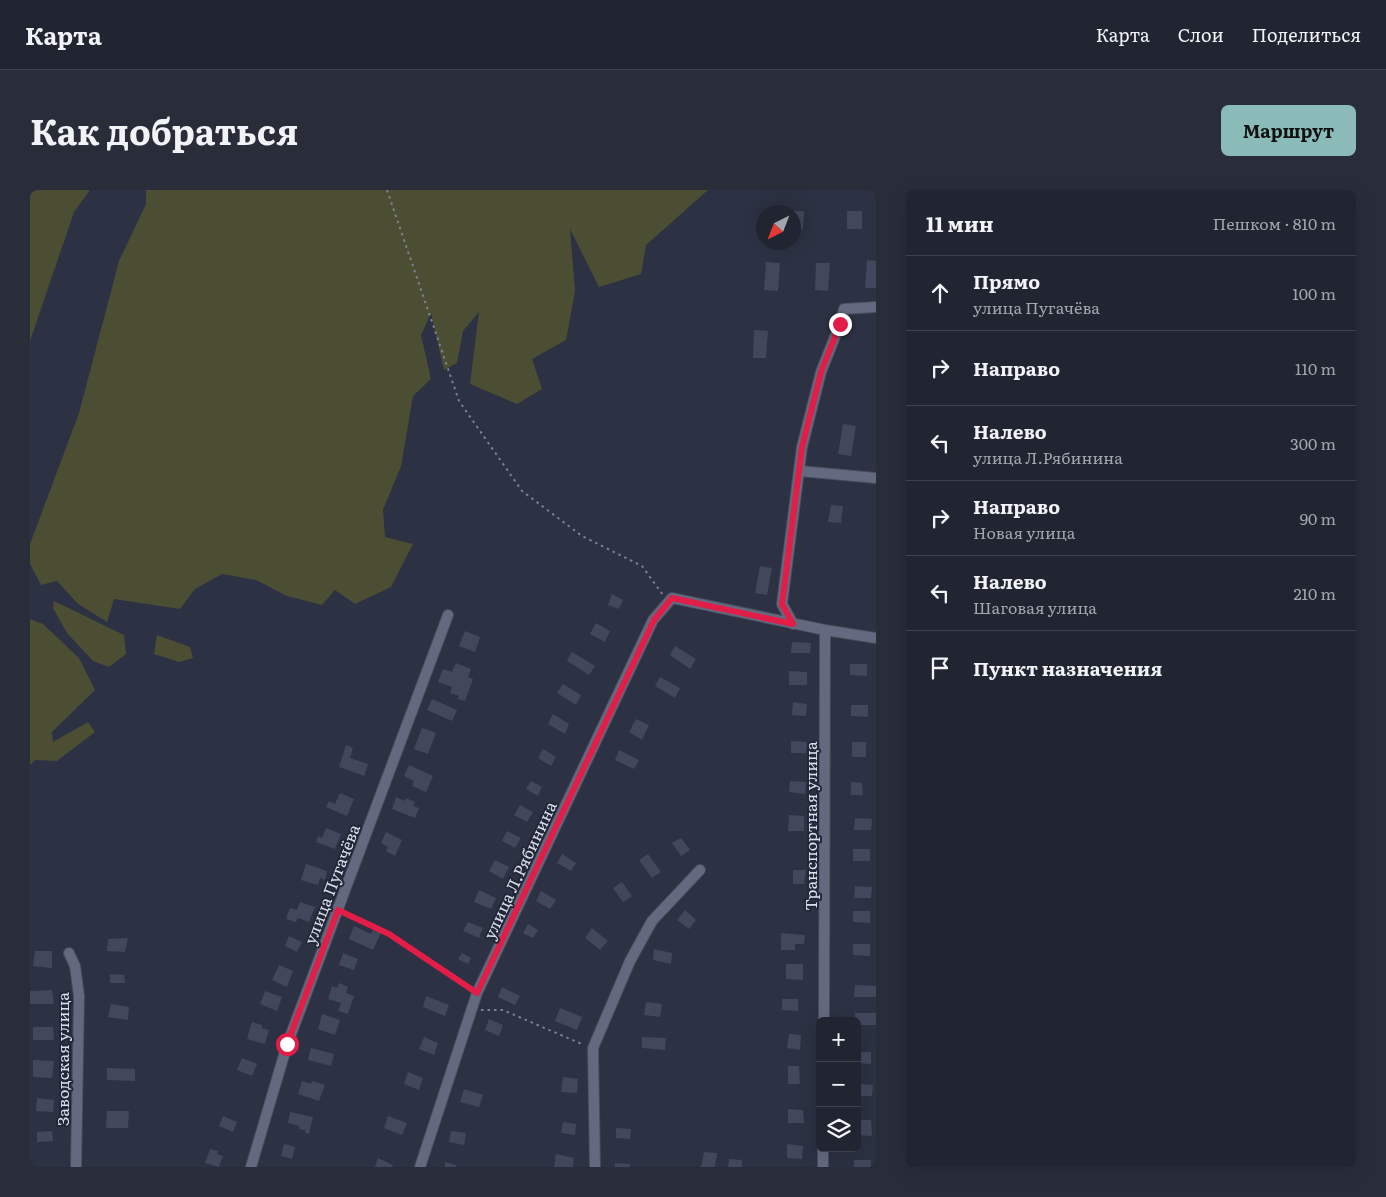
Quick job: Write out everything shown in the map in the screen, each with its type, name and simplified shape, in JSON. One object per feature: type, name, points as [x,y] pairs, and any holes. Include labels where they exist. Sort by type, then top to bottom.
[{"type":"street","points":[[793,624],[782,604],[802,447],[821,372],[844,309],[876,307]]},
{"type":"street","points":[[800,471],[876,478]]},
{"type":"street","points":[[670,600],[876,638]]},
{"type":"street","name":"улица Л.Рябинина","points":[[420,1167],[477,993],[654,620],[670,600]]},
{"type":"street","name":"улица Пугачёва","points":[[251,1167],[287,1044],[448,615]]},
{"type":"street","name":"Транспортная улица","points":[[824,1017],[825,630]]},
{"type":"street","points":[[594,1167],[593,1048],[630,961],[652,921],[700,870]]},
{"type":"street","name":"Заводская улица","points":[[69,953],[75,966],[79,996],[76,1167]]},
{"type":"street","points":[[823,1152],[823,1167]]},
{"type":"path","points":[[387,190],[459,401],[522,491],[582,536],[642,566],[670,600]]},
{"type":"path","points":[[338,910],[389,934],[477,993]]},
{"type":"path","points":[[472,1010],[503,1010],[563,1037],[593,1048]]},
{"type":"green space","points":[[30,190],[90,190],[74,212],[30,341]]},
{"type":"green space","points":[[146,190],[708,190],[646,245],[641,274],[599,287],[570,229],[575,291],[566,340],[532,359],[542,389],[517,404],[470,384],[479,312],[463,331],[457,363],[444,370],[431,313],[421,335],[431,379],[413,396],[401,466],[383,510],[385,537],[413,544],[391,587],[355,604],[335,590],[322,605],[287,596],[256,580],[222,574],[195,589],[180,609],[114,599],[107,622],[78,604],[57,581],[41,585],[30,564],[30,544],[79,413],[119,261],[146,204]]},
{"type":"green space","points":[[54,601],[124,635],[126,654],[109,667],[93,661],[67,633],[53,608]]},
{"type":"green space","points":[[30,619],[43,624],[79,658],[95,690],[52,732],[53,742],[88,722],[95,732],[57,761],[35,760],[30,765]]},
{"type":"green space","points":[[157,635],[190,647],[193,658],[179,662],[154,654]]},
{"type":"building","points":[[801,211],[804,211],[803,229],[801,229]]},
{"type":"building","points":[[847,211],[862,211],[862,229],[847,229]]},
{"type":"building","points":[[867,260],[876,261],[876,288],[865,288]]},
{"type":"building","points":[[766,262],[780,263],[778,291],[764,290]]},
{"type":"building","points":[[816,263],[830,263],[828,291],[815,290]]},
{"type":"building","points":[[754,330],[768,331],[766,358],[753,358]]},
{"type":"building","points":[[843,424],[856,426],[851,456],[838,454]]},
{"type":"building","points":[[831,505],[843,506],[841,523],[828,522]]},
{"type":"building","points":[[760,566],[772,568],[767,595],[755,593]]},
{"type":"building","points":[[612,594],[623,600],[619,609],[608,605]]},
{"type":"building","points":[[596,623],[610,631],[605,642],[590,634]]},
{"type":"building","points":[[465,631],[480,637],[475,652],[459,646]]},
{"type":"building","points":[[792,642],[811,643],[810,653],[791,653]]},
{"type":"building","points":[[675,646],[696,659],[690,669],[670,655]]},
{"type":"building","points":[[572,652],[595,666],[589,675],[567,661]]},
{"type":"building","points":[[456,663],[471,669],[468,677],[473,679],[465,701],[457,699],[459,696],[450,693],[452,687],[438,682],[443,669],[452,672]]},
{"type":"building","points":[[850,664],[867,664],[867,676],[850,675]]},
{"type":"building","points":[[789,671],[807,672],[807,685],[789,685]]},
{"type":"building","points":[[660,677],[680,688],[675,698],[655,686]]},
{"type":"building","points":[[563,684],[581,695],[576,705],[557,693]]},
{"type":"building","points":[[432,699],[457,710],[452,721],[427,710]]},
{"type":"building","points":[[793,702],[807,704],[806,716],[792,715]]},
{"type":"building","points":[[851,705],[868,705],[868,717],[851,716]]},
{"type":"building","points":[[553,714],[569,724],[565,734],[548,724]]},
{"type":"building","points":[[636,719],[649,725],[642,740],[629,732]]},
{"type":"building","points":[[422,728],[436,733],[428,754],[414,749]]},
{"type":"building","points":[[791,741],[807,742],[806,753],[791,753]]},
{"type":"building","points":[[852,742],[866,742],[866,757],[852,757]]},
{"type":"building","points":[[346,745],[353,748],[350,758],[368,764],[364,776],[339,767]]},
{"type":"building","points":[[543,749],[556,757],[551,766],[538,758]]},
{"type":"building","points":[[619,750],[639,760],[634,769],[615,760]]},
{"type":"building","points":[[409,765],[433,776],[426,792],[412,786],[414,781],[404,776]]},
{"type":"building","points":[[531,781],[542,787],[538,796],[526,789]]},
{"type":"building","points":[[790,781],[806,782],[805,794],[789,792]]},
{"type":"building","points":[[851,782],[862,783],[863,795],[851,795]]},
{"type":"building","points":[[340,793],[354,799],[347,816],[326,807],[329,801],[335,804]]},
{"type":"building","points":[[396,797],[405,801],[406,798],[415,802],[413,806],[419,808],[415,818],[392,809]]},
{"type":"building","points":[[520,805],[533,812],[527,822],[514,815]]},
{"type":"building","points":[[789,815],[804,816],[804,831],[788,831]]},
{"type":"building","points":[[855,818],[872,819],[871,830],[854,830]]},
{"type":"building","points":[[326,828],[341,834],[335,849],[316,842],[318,836],[322,838]]},
{"type":"building","points":[[507,831],[521,838],[515,848],[502,841]]},
{"type":"building","points":[[386,832],[402,840],[395,856],[386,851],[388,847],[381,843]]},
{"type":"building","points":[[681,838],[690,850],[681,856],[672,843]]},
{"type":"building","points":[[853,849],[870,849],[870,861],[853,861]]},
{"type":"building","points":[[562,854],[576,863],[571,871],[557,863]]},
{"type":"building","points":[[648,854],[661,872],[652,878],[639,860]]},
{"type":"building","points":[[495,860],[509,867],[503,879],[489,871]]},
{"type":"building","points":[[306,864],[327,871],[325,880],[320,878],[318,885],[301,880]]},
{"type":"building","points":[[793,870],[806,870],[804,884],[793,884]]},
{"type":"building","points":[[622,882],[632,896],[623,902],[613,888]]},
{"type":"building","points":[[855,886],[872,887],[871,898],[854,898]]},
{"type":"building","points":[[479,890],[496,898],[491,909],[474,902]]},
{"type":"building","points":[[541,891],[556,900],[550,909],[536,901]]},
{"type":"building","points":[[300,902],[315,907],[309,922],[298,918],[296,922],[286,919],[290,908],[297,910]]},
{"type":"building","points":[[685,910],[696,920],[689,929],[677,920]]},
{"type":"building","points":[[853,911],[870,911],[870,923],[853,922]]},
{"type":"building","points":[[468,922],[483,928],[479,938],[463,931]]},
{"type":"building","points":[[528,924],[538,930],[533,938],[523,933]]},
{"type":"building","points":[[354,926],[371,934],[373,930],[381,933],[373,950],[349,939]]},
{"type":"building","points":[[592,928],[608,941],[600,950],[585,938]]},
{"type":"building","points":[[781,933],[805,935],[804,944],[795,944],[795,950],[781,950]]},
{"type":"building","points":[[289,936],[302,942],[297,952],[285,946]]},
{"type":"building","points":[[128,938],[125,952],[107,951],[108,939]]},
{"type":"building","points":[[853,944],[870,944],[870,956],[853,955]]},
{"type":"building","points":[[654,949],[672,953],[671,964],[653,960]]},
{"type":"building","points":[[35,951],[52,951],[52,968],[33,966]]},
{"type":"building","points":[[343,953],[358,959],[354,970],[339,965]]},
{"type":"building","points":[[462,953],[471,958],[468,964],[458,959]]},
{"type":"building","points":[[786,964],[803,964],[803,980],[786,979]]},
{"type":"building","points":[[279,965],[293,971],[287,987],[272,980]]},
{"type":"building","points":[[110,974],[124,975],[125,983],[110,983]]},
{"type":"building","points":[[339,983],[348,987],[346,993],[354,996],[348,1014],[338,1011],[341,1003],[328,999],[332,986],[337,988]]},
{"type":"building","points":[[855,985],[876,986],[876,997],[854,997]]},
{"type":"building","points":[[502,987],[520,996],[515,1005],[498,997]]},
{"type":"building","points":[[52,990],[54,1004],[30,1004],[30,991]]},
{"type":"building","points":[[265,991],[282,997],[277,1011],[260,1004]]},
{"type":"building","points":[[426,996],[449,1005],[445,1016],[423,1007]]},
{"type":"building","points":[[782,999],[798,999],[798,1011],[782,1010]]},
{"type":"building","points":[[646,1002],[662,1004],[660,1017],[644,1015]]},
{"type":"building","points":[[111,1004],[129,1007],[128,1020],[108,1017]]},
{"type":"building","points":[[560,1008],[582,1017],[577,1030],[555,1021]]},
{"type":"building","points":[[855,1013],[876,1013],[876,1025],[861,1025],[861,1017],[855,1017]]},
{"type":"building","points":[[322,1014],[340,1020],[335,1035],[318,1029]]},
{"type":"building","points":[[489,1019],[503,1025],[499,1036],[485,1030]]},
{"type":"building","points":[[252,1022],[262,1025],[262,1028],[269,1030],[265,1044],[247,1039]]},
{"type":"building","points":[[33,1027],[53,1027],[54,1040],[33,1040]]},
{"type":"building","points":[[789,1034],[801,1035],[800,1050],[787,1048]]},
{"type":"building","points":[[424,1037],[438,1043],[434,1055],[419,1049]]},
{"type":"building","points":[[642,1037],[666,1038],[665,1050],[642,1048]]},
{"type":"building","points":[[311,1048],[334,1054],[331,1066],[308,1060]]},
{"type":"building","points":[[861,1052],[871,1052],[871,1064],[861,1063]]},
{"type":"building","points":[[242,1058],[257,1064],[252,1076],[237,1070]]},
{"type":"building","points":[[33,1060],[54,1061],[52,1078],[33,1077]]},
{"type":"building","points":[[788,1066],[799,1066],[800,1084],[788,1084]]},
{"type":"building","points":[[107,1068],[135,1069],[135,1081],[107,1080]]},
{"type":"building","points":[[408,1072],[423,1078],[419,1090],[404,1084]]},
{"type":"building","points":[[563,1077],[578,1079],[577,1093],[561,1092]]},
{"type":"building","points":[[302,1081],[311,1084],[312,1081],[325,1085],[319,1101],[298,1094]]},
{"type":"building","points":[[861,1084],[873,1085],[872,1096],[861,1096]]},
{"type":"building","points":[[464,1089],[483,1095],[479,1107],[460,1102]]},
{"type":"building","points":[[37,1098],[54,1100],[53,1112],[36,1111]]},
{"type":"building","points":[[788,1109],[803,1110],[804,1123],[788,1123]]},
{"type":"building","points":[[107,1111],[129,1111],[128,1128],[106,1128]]},
{"type":"building","points":[[290,1112],[313,1117],[309,1134],[305,1133],[305,1130],[299,1129],[299,1126],[288,1123]]},
{"type":"building","points":[[223,1116],[237,1122],[233,1132],[219,1126]]},
{"type":"building","points":[[388,1116],[407,1123],[402,1135],[384,1128]]},
{"type":"building","points":[[861,1120],[871,1120],[872,1136],[861,1135]]},
{"type":"building","points":[[563,1122],[576,1124],[575,1135],[561,1133]]},
{"type":"building","points":[[616,1128],[631,1129],[630,1139],[616,1138]]},
{"type":"building","points":[[52,1131],[53,1141],[37,1142],[37,1132]]},
{"type":"building","points":[[451,1131],[466,1133],[464,1145],[449,1142]]},
{"type":"building","points":[[284,1144],[295,1147],[292,1159],[281,1156]]},
{"type":"building","points":[[787,1144],[803,1146],[802,1159],[787,1158]]},
{"type":"building","points":[[210,1149],[218,1151],[217,1154],[223,1156],[219,1167],[205,1163]]},
{"type":"building","points":[[704,1152],[717,1153],[715,1167],[701,1167]]},
{"type":"building","points":[[556,1154],[574,1158],[573,1167],[554,1167]]},
{"type":"building","points":[[378,1158],[393,1165],[392,1167],[375,1167]]},
{"type":"building","points":[[729,1159],[742,1160],[742,1167],[728,1167]]},
{"type":"building","points":[[854,1160],[871,1160],[871,1167],[854,1167]]},
{"type":"building","points":[[445,1162],[456,1165],[456,1167],[445,1167]]},
{"type":"building","points":[[615,1163],[630,1164],[630,1167],[615,1167]]},
{"type":"route","points":[[287,1044],[338,910],[389,934],[477,993],[654,620],[672,598],[793,624],[782,604],[802,447],[821,372],[840,324]]}]
